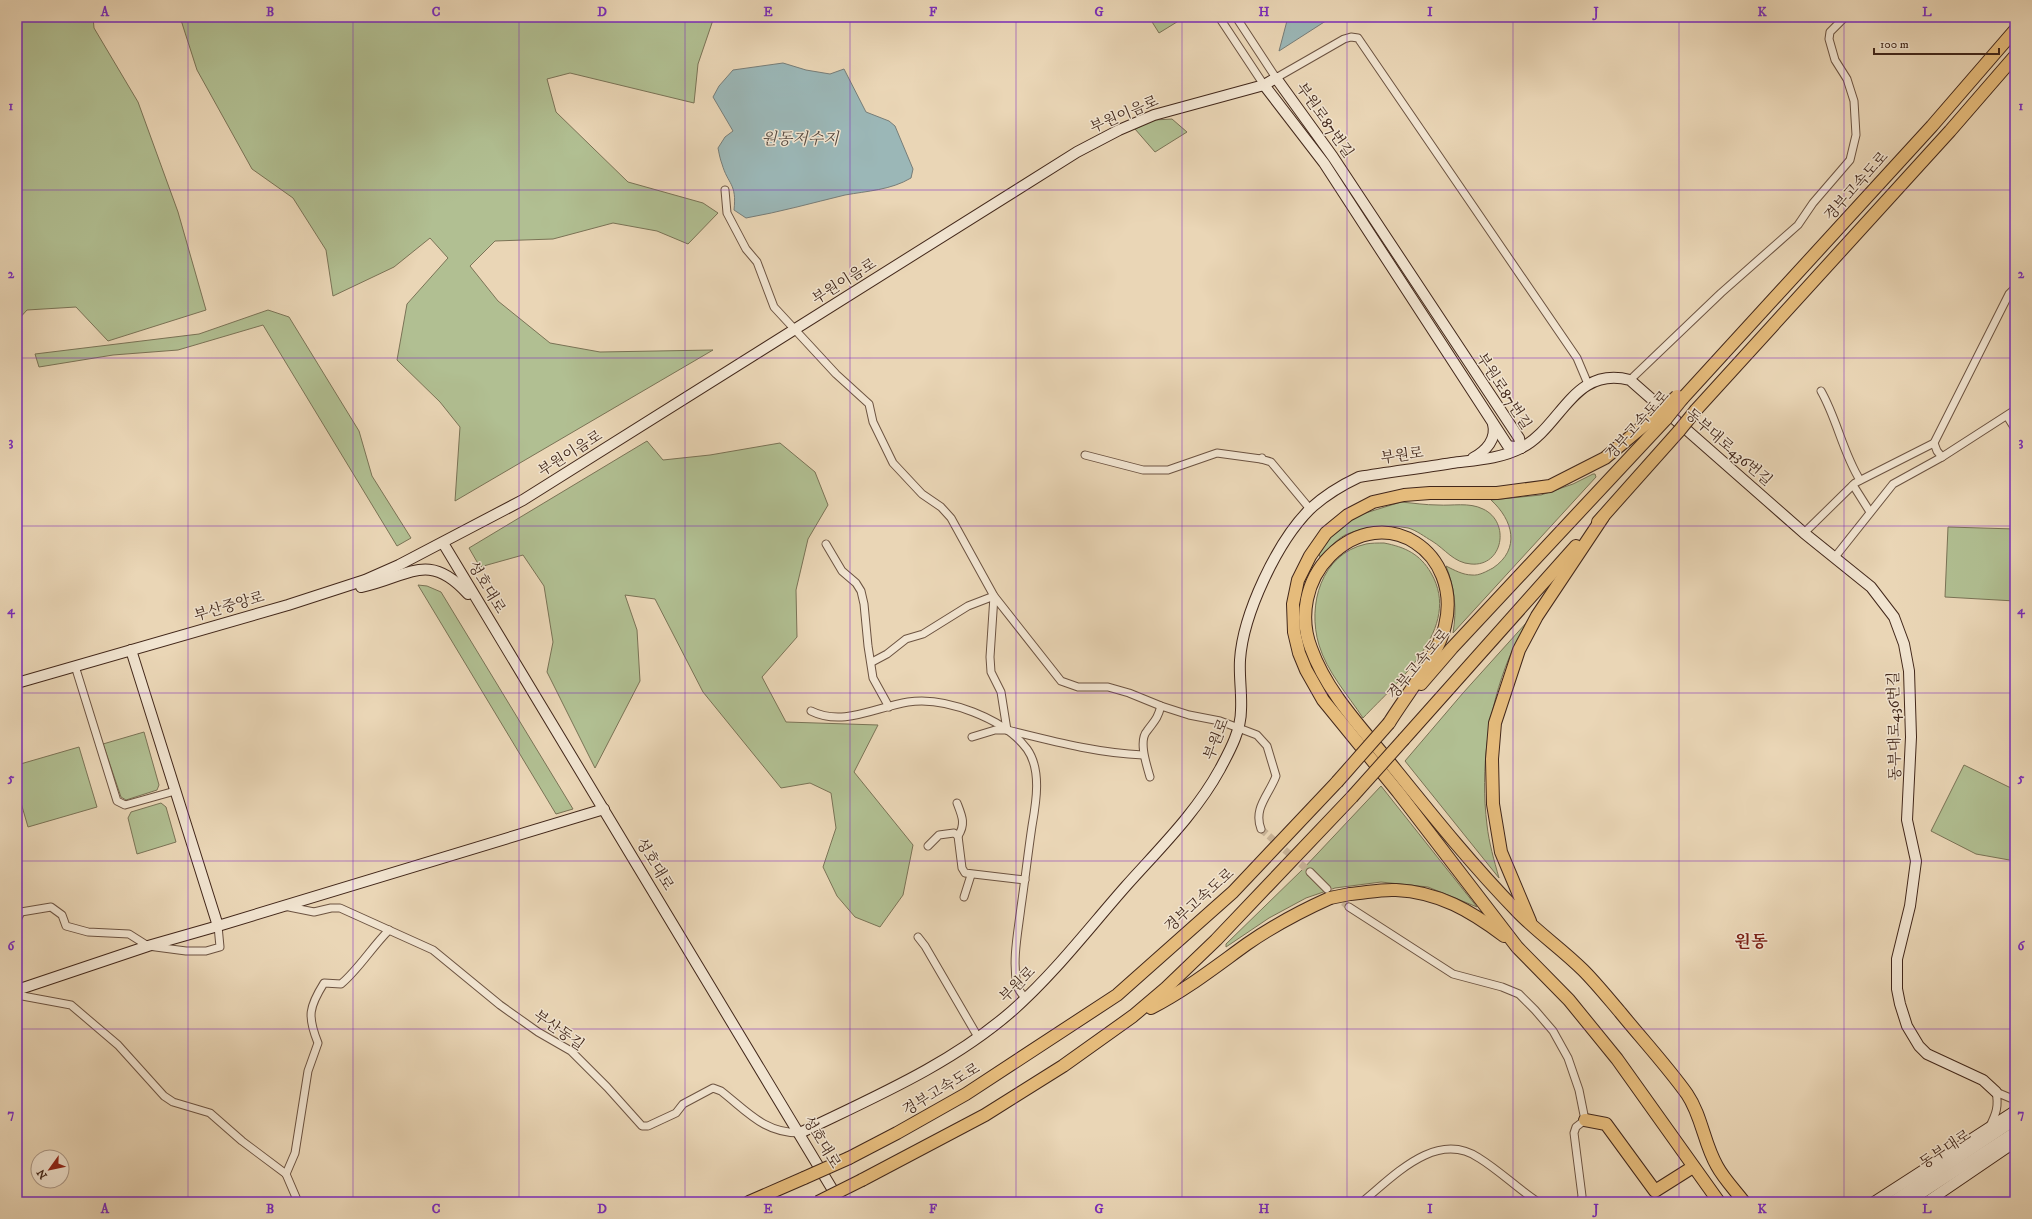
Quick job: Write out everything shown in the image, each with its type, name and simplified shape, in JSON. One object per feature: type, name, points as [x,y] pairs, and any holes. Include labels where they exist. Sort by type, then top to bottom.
[{"type":"highway","name":"경부고속도로","points":[[750,1202],[849,1158],[898,1133],[966,1094],[1117,995],[1232,892],[1337,782],[1452,648],[1680,397],[1714,363],[1927,132],[2015,30]]},
{"type":"highway","points":[[818,1202],[985,1115],[1063,1066],[1133,1016],[1166,988],[1216,940],[1352,797],[1603,517],[1696,410],[1950,131],[2015,56]]},
{"type":"highway","points":[[1663,416],[1605,458],[1550,486],[1497,493],[1430,493],[1404,495],[1373,502],[1348,515],[1326,533],[1310,556],[1298,580],[1293,604],[1294,632],[1299,653],[1306,670],[1323,700],[1398,792],[1517,947],[1569,1000],[1617,1059],[1719,1202]]},
{"type":"highway","points":[[1534,929],[1501,852],[1493,804],[1492,759],[1495,724],[1523,643],[1537,616],[1603,517]]},
{"type":"highway","points":[[1389,722],[1437,648],[1445,627],[1449,595],[1440,567],[1431,554],[1404,536],[1373,533],[1344,543],[1321,564],[1308,591],[1304,619],[1310,646],[1321,672],[1346,710],[1479,872],[1534,929],[1584,970],[1688,1096],[1702,1127],[1716,1165],[1744,1202]]},
{"type":"highway","points":[[1133,1016],[1178,994],[1248,944],[1328,893],[1350,894],[1396,890],[1435,896],[1477,916],[1517,947]]},
{"type":"highway","points":[[1585,1120],[1606,1124],[1655,1191],[1693,1167]]},
{"type":"street","points":[[1218,17],[1264,85]]},
{"type":"street","points":[[1236,17],[1276,78],[1344,39],[1351,36],[1358,38],[1577,358],[1588,384]]},
{"type":"street","points":[[1630,380],[1721,293],[1798,225],[1813,203],[1850,160],[1856,135],[1854,101],[1847,79],[1835,60],[1829,38],[1830,32],[1845,17]]},
{"type":"street","name":"부원이음로","points":[[443,542],[523,500],[1077,152],[1154,115],[1264,85],[1276,78]]},
{"type":"street","name":"부원로87번길","points":[[1264,85],[1324,163],[1508,446],[1521,448],[1519,438],[1333,157],[1276,78]]},
{"type":"street","points":[[725,190],[727,213],[734,228],[757,262],[774,307],[836,374],[869,404],[873,422],[893,463],[922,494],[941,507],[951,518],[994,596],[1061,680],[1078,687],[1108,687],[1129,693],[1161,706],[1220,721],[1257,735],[1267,746],[1276,776],[1258,813],[1258,821],[1261,829]]},
{"type":"street","points":[[1387,260],[1396,254]]},
{"type":"street","points":[[1804,533],[1860,480],[1934,443],[2009,294],[2015,288]]},
{"type":"street","name":"부원로","points":[[800,1133],[861,1106],[940,1063],[978,1037],[1013,1010],[1183,823],[1209,788],[1239,728],[1242,710],[1240,659],[1245,630],[1252,608],[1277,555],[1293,529],[1310,509],[1341,486],[1359,477],[1496,457],[1521,448],[1537,435],[1570,399],[1588,384],[1610,377],[1630,380]]},
{"type":"street","name":"동부대로436번길","points":[[1630,380],[1804,533],[1871,587],[1888,606],[1902,637],[1909,671],[1911,737],[1907,820],[1916,861],[1910,906],[1897,959],[1897,989],[1903,1016],[1913,1037],[1927,1054],[1983,1080],[1996,1092],[2015,1100]]},
{"type":"street","points":[[1821,391],[1830,407],[1854,470],[1860,480]]},
{"type":"street","points":[[1835,557],[1893,484],[1942,457],[2015,410]]},
{"type":"street","points":[[2007,416],[2015,429]]},
{"type":"street","points":[[1468,461],[1482,454],[1491,442],[1495,432],[1492,422]]},
{"type":"street","points":[[1934,443],[1937,451],[1942,457]]},
{"type":"street","points":[[1085,455],[1143,470],[1168,470],[1217,453],[1262,459],[1271,462],[1310,509]]},
{"type":"street","points":[[1853,485],[1870,512]]},
{"type":"street","name":"부산중앙로","points":[[17,683],[332,591],[365,580],[443,542]]},
{"type":"street","name":"성호대로","points":[[443,542],[800,1133],[840,1202]]},
{"type":"street","points":[[826,544],[842,571],[856,583],[861,591],[873,678],[889,707]]},
{"type":"street","points":[[332,591],[363,587],[419,568],[436,570],[459,584],[483,609]]},
{"type":"street","points":[[872,662],[887,654],[906,639],[923,634],[968,606],[994,596]]},
{"type":"street","points":[[994,596],[990,657],[991,672],[1001,692],[1007,730]]},
{"type":"street","points":[[17,920],[21,912],[51,907],[62,915],[66,926],[88,932],[129,934],[148,946],[186,951],[206,951],[220,947],[218,926],[131,650]]},
{"type":"street","points":[[75,666],[117,801],[125,805],[175,791]]},
{"type":"street","points":[[811,710],[821,716],[834,717],[852,716],[908,702],[926,701],[960,707],[1007,730],[1019,739],[1028,751],[1033,762],[1036,779],[1036,803],[1016,942],[1015,966],[1018,987],[1025,998]]},
{"type":"street","points":[[1150,777],[1143,755],[1145,732],[1157,720],[1161,706]]},
{"type":"street","points":[[972,737],[995,730],[1007,730],[1081,748],[1117,754],[1143,755]]},
{"type":"street","points":[[957,803],[964,821],[963,829],[958,836],[962,868],[965,873],[1025,880]]},
{"type":"street","points":[[17,990],[148,946],[604,809]]},
{"type":"street","points":[[928,846],[940,835],[954,833],[958,836]]},
{"type":"street","points":[[1310,872],[1328,893]]},
{"type":"street","points":[[964,897],[972,875]]},
{"type":"street","name":"부산동길","points":[[283,906],[314,912],[331,908],[340,908],[433,950],[500,1005],[538,1032],[571,1051],[607,1087],[642,1126],[648,1126],[676,1113],[683,1104],[713,1088],[721,1091],[762,1125],[789,1133],[800,1133]]},
{"type":"street","points":[[1349,907],[1453,974],[1502,987],[1519,994],[1536,1010],[1553,1031],[1568,1058],[1579,1090],[1585,1120],[1576,1127],[1574,1133],[1582,1196],[1580,1202]]},
{"type":"street","points":[[286,1174],[294,1153],[308,1071],[318,1043],[310,1024],[313,1001],[324,983],[341,984],[350,976],[363,958],[389,930]]},
{"type":"street","points":[[918,937],[925,946],[978,1037]]},
{"type":"street","points":[[17,994],[71,1005],[118,1045],[164,1096],[173,1102],[210,1113],[242,1141],[286,1174],[298,1202]]},
{"type":"street","points":[[1990,1126],[1997,1111],[1998,1101],[1996,1092]]},
{"type":"street","name":"동부대로","points":[[1874,1202],[2015,1111]]},
{"type":"street","name":"동부대로","points":[[1908,1199],[2015,1120]]},
{"type":"street","name":"동부대로","points":[[1892,1202],[1908,1199],[2015,1132]]},
{"type":"street","points":[[1932,1201],[2015,1142]]},
{"type":"street","points":[[1362,1202],[1422,1156],[1439,1150],[1454,1149],[1466,1151],[1478,1157],[1538,1202]]},
{"type":"green space","points":[[17,17],[93,17],[94,28],[138,102],[178,212],[206,310],[108,341],[76,307],[27,310],[17,321]]},
{"type":"green space","points":[[180,17],[714,17],[698,64],[694,103],[570,73],[547,79],[556,112],[628,182],[703,203],[718,213],[688,244],[657,231],[613,223],[553,239],[495,241],[470,266],[498,301],[550,343],[600,352],[713,350],[455,501],[460,427],[440,402],[397,360],[407,304],[448,258],[430,238],[394,267],[333,296],[326,250],[293,198],[252,169],[197,70]]},
{"type":"green space","points":[[1149,17],[1185,17],[1159,33]]},
{"type":"green space","points":[[1172,119],[1187,132],[1155,152],[1135,129],[1154,120]]},
{"type":"green space","points":[[268,310],[289,317],[359,431],[372,476],[411,538],[397,546],[263,325],[178,350],[113,355],[39,367],[35,354],[199,334]]},
{"type":"green space","points":[[647,441],[663,460],[710,455],[780,443],[815,472],[828,505],[808,539],[796,590],[797,637],[762,677],[786,722],[878,725],[854,772],[913,845],[903,895],[880,927],[855,917],[837,896],[823,867],[836,828],[831,793],[810,783],[781,788],[703,692],[655,599],[625,595],[637,630],[640,681],[595,768],[547,672],[553,642],[544,586],[523,555],[480,567],[469,548]]},
{"type":"green space","points":[[1595,474],[1596,477],[1453,633],[1455,607],[1453,591],[1446,566],[1465,574],[1480,574],[1493,568],[1508,552],[1511,534],[1509,525],[1505,516],[1491,500],[1541,495],[1573,484]]},
{"type":"green space","points":[[1401,502],[1433,505],[1466,505],[1483,509],[1492,515],[1500,533],[1500,542],[1496,551],[1490,558],[1482,563],[1465,563],[1455,558],[1437,544],[1414,530],[1384,526],[1360,530],[1345,535],[1335,542],[1320,557],[1319,553],[1336,530],[1359,515]]},
{"type":"green space","points":[[1948,527],[2015,529],[2015,601],[1945,597]]},
{"type":"green space","points":[[1384,543],[1411,552],[1427,566],[1439,594],[1439,614],[1433,633],[1422,652],[1393,687],[1363,718],[1327,665],[1319,645],[1315,614],[1321,583],[1328,570],[1338,558],[1351,550],[1366,544]]},
{"type":"green space","points":[[418,585],[427,586],[441,592],[573,809],[556,814]]},
{"type":"green space","points":[[1527,622],[1511,654],[1502,678],[1491,718],[1485,761],[1485,804],[1487,825],[1499,878],[1405,761],[1463,693]]},
{"type":"green space","points":[[144,732],[159,785],[157,790],[126,800],[121,797],[103,744]]},
{"type":"green space","points":[[79,747],[97,807],[28,827],[17,789],[17,765]]},
{"type":"green space","points":[[1964,765],[2015,790],[2015,861],[1976,854],[1931,831]]},
{"type":"green space","points":[[1381,786],[1477,907],[1428,887],[1381,882],[1335,888],[1306,898],[1269,918],[1226,947],[1226,944],[1302,870]]},
{"type":"green space","points":[[161,803],[166,807],[176,842],[137,854],[128,818],[131,812]]},
{"type":"water","points":[[1288,17],[1332,17],[1279,51]]},
{"type":"water","name":"원동저수지","points":[[783,63],[806,70],[830,74],[844,69],[866,112],[889,121],[895,126],[913,169],[911,178],[887,188],[845,195],[746,218],[734,210],[735,201],[733,189],[724,171],[718,148],[725,137],[733,131],[713,97],[719,86],[733,70]]},
{"type":"tunnel","points":[[1261,829],[1310,872]]},
{"type":"tunnel","points":[[1327,889],[1349,907]]},
{"type":"district","name":"원동","points":[[1751,941]]}]
